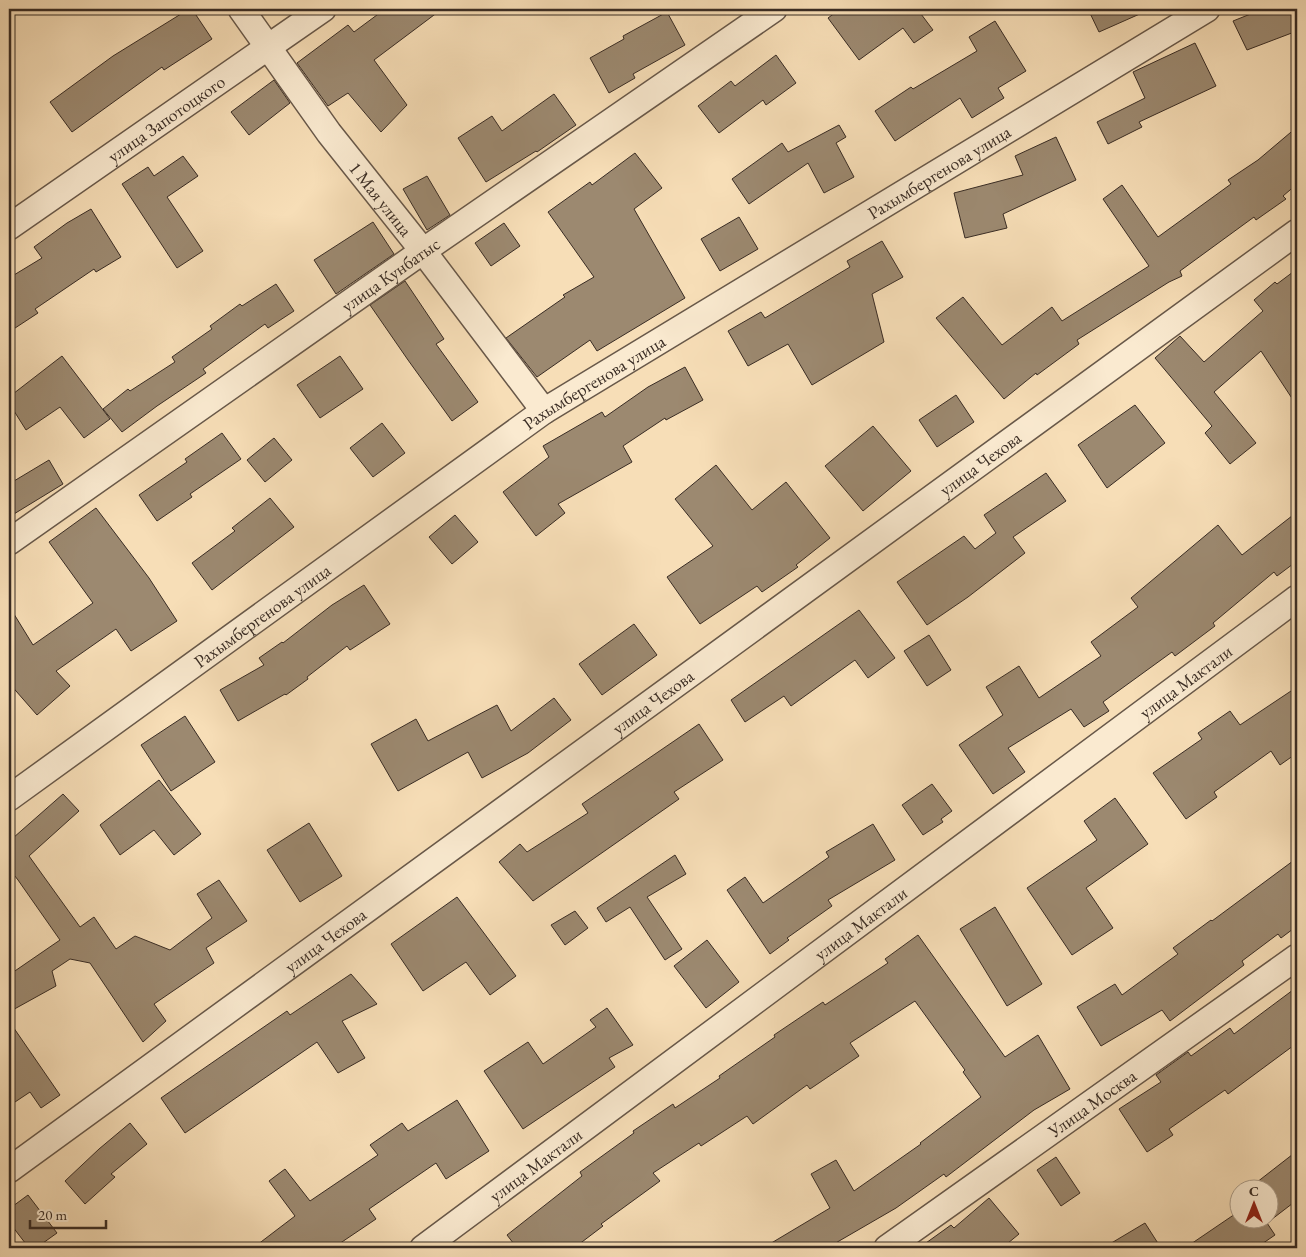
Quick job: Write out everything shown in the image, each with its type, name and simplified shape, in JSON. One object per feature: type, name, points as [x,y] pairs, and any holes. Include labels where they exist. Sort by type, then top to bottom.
[{"type":"street","name":"1 Мая улица","points":[[241,9],[329,133],[423,251],[544,411]]},
{"type":"street","name":"улица Запотоцкого","points":[[9,227],[323,9]]},
{"type":"street","name":"улица Кунбатыс","points":[[9,542],[423,251],[774,9]]},
{"type":"street","name":"Рахымбергенова улица","points":[[9,798],[544,411],[1207,9]]},
{"type":"street","name":"улица Чехова","points":[[9,1170],[1297,232]]},
{"type":"street","name":"улица Мактали","points":[[423,1248],[1297,598]]},
{"type":"street","name":"Улица Москва","points":[[887,1248],[1297,957]]},
{"type":"building","points":[[189,9],[192,9],[212,39],[164,70],[162,67],[72,132],[50,102],[113,56]]},
{"type":"building","points":[[385,9],[442,9],[374,60],[407,105],[381,132],[348,93],[328,106],[297,63],[348,25],[354,32]]},
{"type":"building","points":[[840,9],[929,9],[921,14],[933,30],[914,43],[903,28],[859,60],[828,18]]},
{"type":"building","points":[[1088,9],[1151,9],[1099,32]]},
{"type":"building","points":[[1263,9],[1297,9],[1297,31],[1247,50],[1233,21]]},
{"type":"building","points":[[667,12],[685,45],[633,74],[635,78],[609,93],[590,58],[624,39],[623,36]]},
{"type":"building","points":[[995,21],[1026,71],[998,88],[1004,98],[972,118],[960,98],[895,141],[875,111],[911,87],[913,89],[977,51],[969,37]]},
{"type":"building","points":[[1195,43],[1216,86],[1139,122],[1142,127],[1108,144],[1097,122],[1145,98],[1133,72]]},
{"type":"building","points":[[776,55],[796,83],[766,105],[763,100],[719,133],[698,106],[731,81],[735,86]]},
{"type":"building","points":[[274,80],[290,103],[249,135],[231,112]]},
{"type":"building","points":[[554,94],[576,125],[537,152],[486,182],[458,138],[492,116],[502,131]]},
{"type":"building","points":[[839,125],[846,137],[836,143],[854,177],[824,193],[808,163],[749,204],[732,179],[782,143],[788,152]]},
{"type":"building","points":[[1297,127],[1297,184],[1283,196],[1286,199],[1256,220],[1254,217],[1180,271],[1182,276],[1169,282],[1077,340],[1079,344],[1037,375],[1036,373],[1004,399],[936,318],[963,297],[1002,345],[1052,307],[1062,321],[1149,266],[1103,199],[1122,185],[1158,237],[1231,184],[1228,180],[1258,160]]},
{"type":"building","points":[[1056,137],[1076,180],[1003,214],[1007,228],[965,238],[954,193],[1023,175],[1015,156]]},
{"type":"building","points":[[635,153],[662,188],[634,209],[685,298],[597,351],[590,340],[537,377],[506,338],[565,297],[563,295],[594,277],[548,212],[590,182],[592,185]]},
{"type":"building","points":[[183,156],[198,176],[167,197],[203,251],[177,268],[122,184],[148,167],[154,176]]},
{"type":"building","points":[[427,176],[450,215],[427,230],[403,189]]},
{"type":"building","points":[[91,209],[121,257],[96,272],[94,269],[35,309],[38,313],[9,332],[9,278],[42,258],[34,247],[67,223]]},
{"type":"building","points":[[739,217],[758,249],[720,271],[701,239]]},
{"type":"building","points":[[373,222],[394,254],[336,294],[314,260]]},
{"type":"building","points":[[504,223],[520,246],[491,266],[475,243]]},
{"type":"building","points":[[882,241],[903,277],[872,294],[884,342],[812,385],[788,344],[748,366],[728,331],[761,312],[765,318],[850,267],[847,261]]},
{"type":"building","points":[[1297,269],[1297,406],[1261,351],[1214,392],[1256,443],[1230,464],[1205,433],[1212,426],[1155,358],[1180,336],[1204,362],[1263,311],[1254,300],[1275,282],[1277,284]]},
{"type":"building","points":[[405,281],[444,339],[436,344],[478,402],[452,421],[370,305]]},
{"type":"building","points":[[276,284],[294,311],[268,328],[265,324],[203,369],[206,373],[122,432],[103,409],[128,389],[130,391],[175,362],[172,357],[212,329],[210,326],[240,304],[242,306]]},
{"type":"building","points":[[62,356],[110,419],[84,438],[60,407],[26,430],[9,403],[9,397]]},
{"type":"building","points":[[340,356],[363,389],[320,418],[297,385]]},
{"type":"building","points":[[685,367],[703,400],[666,420],[665,418],[623,446],[632,462],[558,504],[565,513],[536,536],[503,492],[549,457],[543,446],[602,412],[605,417],[648,387]]},
{"type":"building","points":[[956,395],[974,422],[937,447],[919,420]]},
{"type":"building","points":[[1135,405],[1165,443],[1107,488],[1078,445]]},
{"type":"building","points":[[382,423],[405,453],[373,477],[350,448]]},
{"type":"building","points":[[873,426],[911,471],[863,511],[825,466]]},
{"type":"building","points":[[222,433],[241,459],[190,494],[192,497],[157,521],[139,495],[187,462],[185,459]]},
{"type":"building","points":[[274,438],[292,460],[265,482],[247,460]]},
{"type":"building","points":[[49,460],[63,484],[9,517],[9,484]]},
{"type":"building","points":[[716,465],[752,510],[786,482],[830,538],[796,565],[798,567],[762,592],[757,586],[700,624],[667,577],[713,546],[675,499]]},
{"type":"building","points":[[1046,473],[1066,501],[1013,537],[1025,553],[968,597],[927,625],[897,582],[964,536],[975,549],[996,533],[984,515]]},
{"type":"building","points":[[270,498],[294,527],[212,590],[192,563],[235,531],[232,528]]},
{"type":"building","points":[[96,508],[149,578],[177,621],[131,651],[116,629],[56,671],[70,686],[37,715],[9,683],[9,606],[33,645],[93,603],[49,542]]},
{"type":"building","points":[[1297,512],[1297,561],[1277,576],[1274,572],[1213,623],[1215,626],[1175,656],[1172,652],[1103,702],[1109,711],[1084,727],[1071,709],[1008,748],[1025,772],[993,794],[959,745],[1003,715],[986,687],[1019,666],[1039,698],[1101,656],[1091,642],[1138,607],[1131,598],[1218,525],[1242,555]]},
{"type":"building","points":[[455,515],[478,542],[452,564],[429,537]]},
{"type":"building","points":[[364,585],[390,624],[350,650],[347,646],[286,695],[238,721],[220,690],[264,665],[259,658],[283,643],[332,605]]},
{"type":"building","points":[[859,610],[895,658],[868,678],[855,660],[791,706],[784,696],[745,722],[731,700]]},
{"type":"building","points":[[634,624],[657,655],[602,695],[579,664]]},
{"type":"building","points":[[929,635],[951,670],[927,686],[904,651]]},
{"type":"building","points":[[1297,687],[1297,753],[1280,765],[1271,751],[1214,792],[1217,797],[1186,819],[1153,773],[1202,739],[1198,733],[1230,711],[1240,725]]},
{"type":"building","points":[[554,698],[571,720],[528,753],[482,778],[468,752],[398,791],[371,744],[416,719],[428,741],[497,705],[511,731]]},
{"type":"building","points":[[185,716],[215,762],[171,791],[141,745]]},
{"type":"building","points":[[699,724],[723,760],[674,792],[679,799],[533,901],[499,862],[520,844],[527,852],[588,813],[582,804]]},
{"type":"building","points":[[159,780],[201,834],[174,855],[154,830],[120,855],[100,825]]},
{"type":"building","points":[[932,784],[952,811],[941,819],[943,822],[923,835],[902,805]]},
{"type":"building","points":[[63,794],[79,811],[29,856],[80,927],[94,917],[116,949],[135,936],[170,950],[212,918],[197,894],[219,880],[247,921],[206,948],[214,963],[154,1004],[166,1021],[143,1042],[90,963],[70,959],[52,971],[56,986],[9,1012],[9,975],[60,940],[18,880],[11,871],[9,873],[9,832],[13,838]]},
{"type":"building","points":[[1115,798],[1148,844],[1086,888],[1113,928],[1072,955],[1027,888],[1097,840],[1084,821]]},
{"type":"building","points":[[309,823],[342,876],[300,902],[267,850]]},
{"type":"building","points":[[873,824],[895,860],[828,900],[832,906],[787,938],[789,940],[770,954],[727,890],[745,877],[763,903],[829,857],[826,852]]},
{"type":"building","points":[[675,855],[686,874],[647,897],[682,949],[665,960],[630,907],[606,922],[597,908]]},
{"type":"building","points":[[1297,858],[1297,926],[1281,938],[1278,934],[1242,961],[1244,965],[1170,1021],[1162,1010],[1101,1046],[1077,1007],[1115,984],[1122,995],[1178,954],[1173,948]]},
{"type":"building","points":[[457,897],[516,976],[490,995],[466,962],[423,991],[391,944]]},
{"type":"building","points":[[995,907],[1042,984],[1007,1006],[960,929]]},
{"type":"building","points":[[575,911],[588,928],[565,945],[551,925]]},
{"type":"building","points":[[918,935],[1005,1057],[1038,1035],[1070,1089],[1034,1110],[946,1177],[944,1174],[896,1208],[827,1248],[763,1248],[830,1208],[811,1174],[836,1160],[854,1191],[921,1144],[981,1097],[963,1072],[965,1070],[915,1001],[850,1043],[859,1056],[810,1089],[807,1085],[753,1124],[747,1116],[701,1146],[699,1143],[653,1173],[660,1181],[601,1224],[603,1226],[574,1248],[517,1248],[507,1235],[582,1176],[580,1172],[634,1133],[633,1131],[673,1104],[675,1108],[720,1078],[719,1076],[775,1037],[774,1035],[823,1002],[825,1005],[888,963],[885,959]]},
{"type":"building","points":[[707,940],[739,982],[706,1008],[674,966]]},
{"type":"building","points":[[351,974],[377,1004],[342,1021],[365,1058],[338,1073],[317,1042],[185,1133],[161,1098],[287,1011],[290,1015]]},
{"type":"building","points":[[1297,987],[1297,1043],[1228,1094],[1225,1090],[1169,1129],[1173,1135],[1147,1152],[1119,1109],[1161,1082],[1156,1075],[1188,1052],[1191,1056],[1230,1028],[1234,1034]]},
{"type":"building","points":[[607,1008],[633,1045],[609,1058],[615,1067],[523,1129],[484,1071],[528,1042],[543,1064],[596,1027],[590,1020]]},
{"type":"building","points":[[9,1021],[60,1095],[41,1108],[30,1092],[9,1106]]},
{"type":"building","points":[[457,1100],[489,1151],[446,1179],[436,1163],[369,1209],[376,1219],[333,1248],[253,1248],[295,1216],[269,1181],[285,1169],[310,1201],[378,1155],[370,1145],[402,1123],[408,1131]]},
{"type":"building","points":[[130,1123],[147,1144],[111,1174],[115,1177],[85,1204],[65,1181]]},
{"type":"building","points":[[1297,1151],[1297,1200],[1278,1215],[1278,1180],[1260,1180]]},
{"type":"building","points":[[1056,1157],[1080,1193],[1061,1206],[1037,1170]]},
{"type":"building","points":[[28,1195],[57,1233],[36,1248],[29,1248],[9,1222],[9,1209]]},
{"type":"building","points":[[989,1198],[1019,1234],[1002,1248],[919,1248],[951,1225],[954,1228]]},
{"type":"building","points":[[1228,1219],[1228,1230],[1272,1230],[1275,1235],[1256,1248],[1185,1248]]},
{"type":"building","points":[[1145,1223],[1161,1248],[1103,1248]]}]
